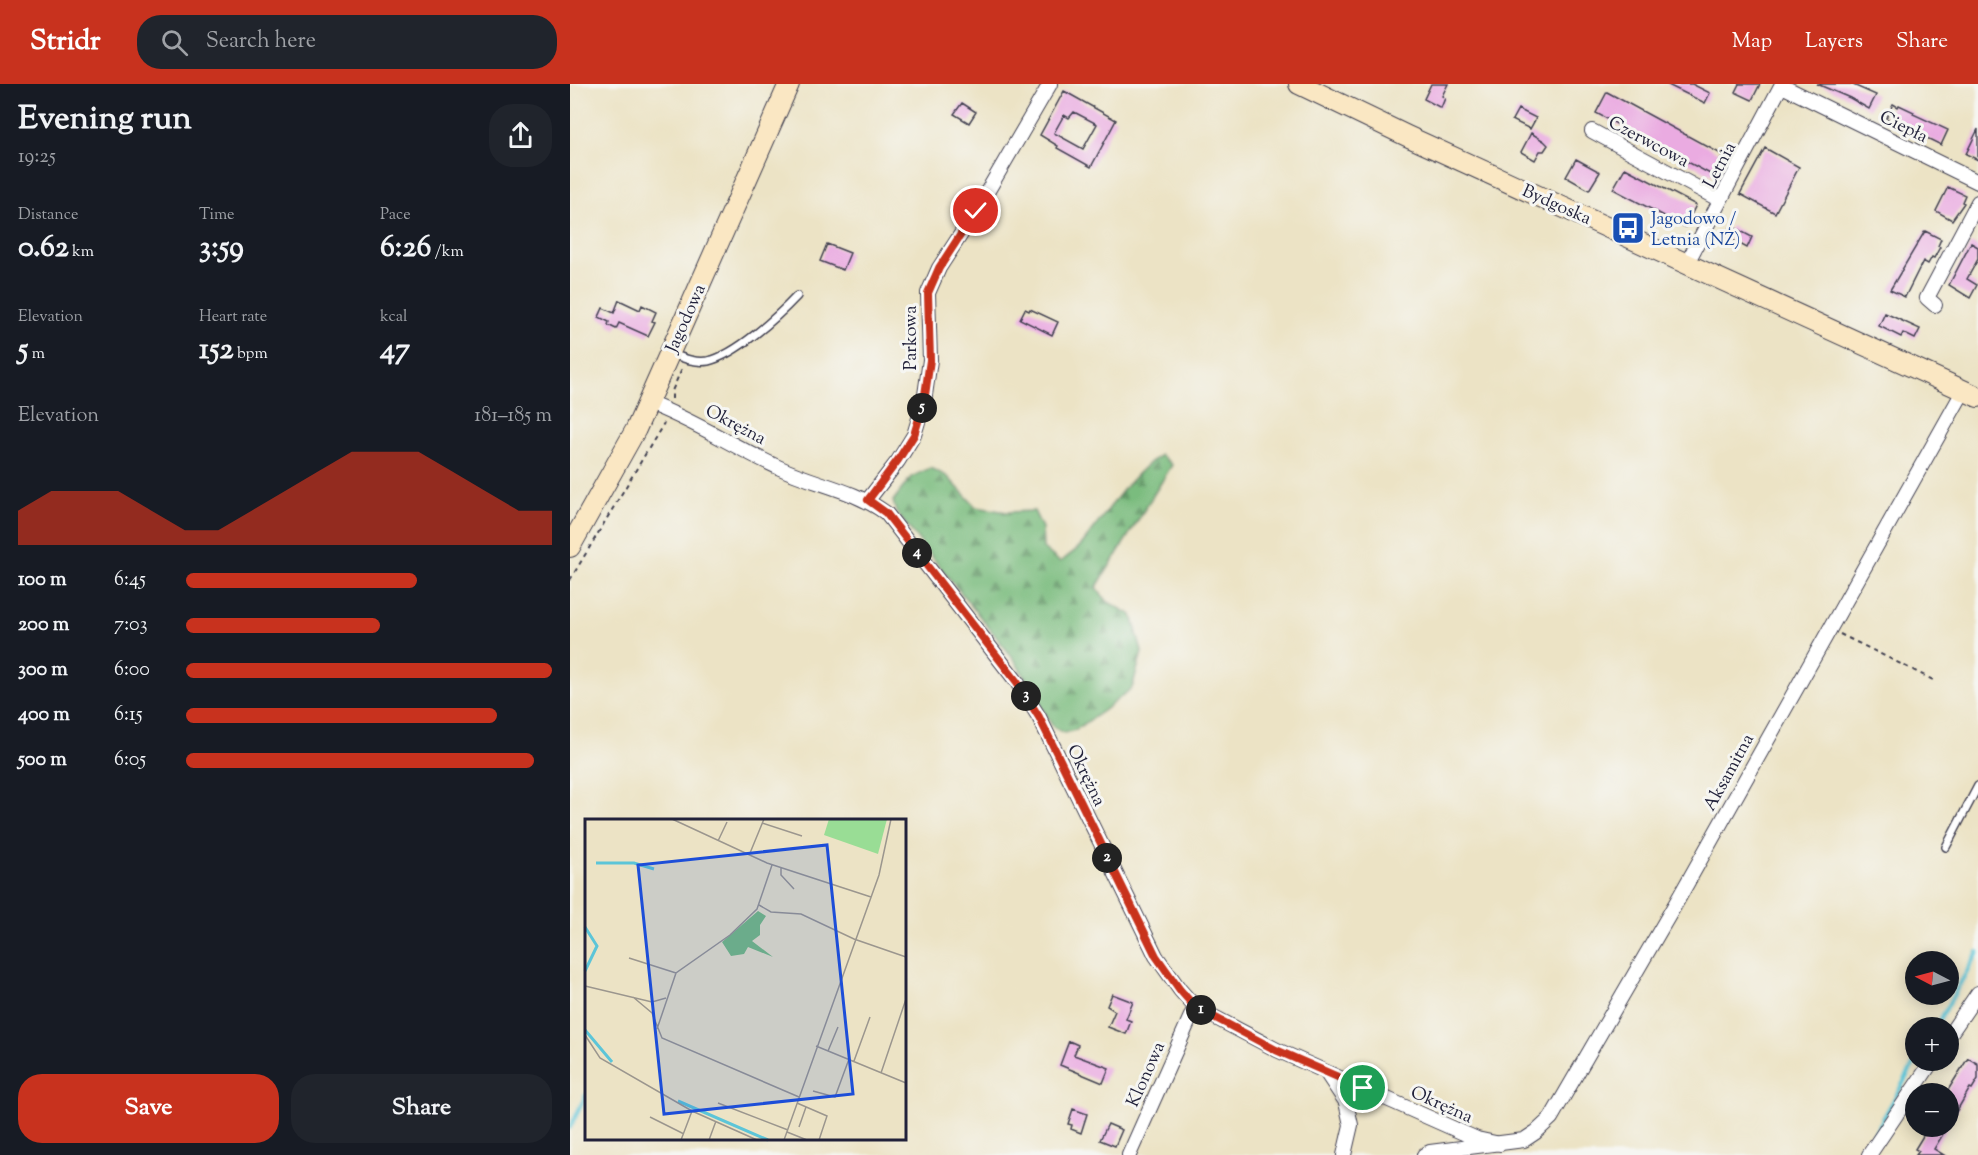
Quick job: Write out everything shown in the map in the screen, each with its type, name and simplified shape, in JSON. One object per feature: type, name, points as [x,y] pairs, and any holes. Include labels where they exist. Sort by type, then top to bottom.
[{"type":"street","name":"Jagodowa","points":[[570,547],[648,403],[789,84]]},
{"type":"street","name":"Parkowa","points":[[868,500],[914,435],[924,402],[930,360],[928,293],[939,268],[976,211],[1050,84]]},
{"type":"street","name":"Bydgoska","points":[[1299,84],[1407,136],[1971,394]]},
{"type":"street","name":"Letnia","points":[[1687,263],[1782,85]]},
{"type":"street","name":"Ciepła","points":[[1782,85],[1978,182]]},
{"type":"street","name":"Czerwcowa","points":[[1592,130],[1720,200]]},
{"type":"street","points":[[1935,304],[1927,298],[1978,202]]},
{"type":"street","name":"Aksamitna","points":[[1424,1155],[1430,1152],[1524,1140],[1551,1118],[1676,903],[1829,629],[1971,394]]},
{"type":"street","name":"Okrężna","points":[[648,403],[671,411],[781,469],[868,500],[886,513],[1017,682],[1039,717],[1156,956],[1195,1007],[1276,1050],[1477,1139],[1500,1144]]},
{"type":"street","points":[[1959,1021],[1977,995]]},
{"type":"street","name":"Klonowa","points":[[1129,1155],[1195,1007]]},
{"type":"street","points":[[1869,1155],[1926,1071]]},
{"type":"street","points":[[1326,1072],[1346,1102],[1352,1125],[1344,1155]]},
{"type":"lane","points":[[669,353],[695,361],[709,361],[736,348],[778,315],[797,296]]},
{"type":"lane","points":[[1946,847],[1978,786]]},
{"type":"path","points":[[1829,629],[1933,680]]},
{"type":"green space","points":[[1161,455],[1172,465],[1096,588],[1108,602],[1132,615],[1142,652],[1132,688],[1075,730],[1064,733],[1053,727],[1014,659],[896,512],[893,501],[911,477],[930,468],[947,476],[976,507],[1007,512],[1034,511],[1042,528],[1043,548],[1060,562],[1082,544],[1128,484],[1149,463]]},
{"type":"building","points":[[1431,84],[1448,84],[1442,96],[1445,98],[1441,108],[1424,99]]},
{"type":"building","points":[[1666,84],[1692,84],[1710,93],[1705,103]]},
{"type":"building","points":[[1739,84],[1760,84],[1752,100],[1735,92]]},
{"type":"building","points":[[1817,84],[1851,84],[1876,95],[1869,109]]},
{"type":"building","points":[[1064,91],[1116,120],[1091,167],[1057,148],[1058,146],[1040,135]],"holes":[[[1074,112],[1097,124],[1083,149],[1054,133],[1064,115],[1069,118]]]},
{"type":"building","points":[[1607,92],[1723,155],[1712,175],[1596,113]]},
{"type":"building","points":[[962,103],[976,112],[969,123],[954,114]]},
{"type":"building","points":[[1893,104],[1948,130],[1941,145],[1886,118]]},
{"type":"building","points":[[1518,109],[1536,118],[1530,129],[1512,120]]},
{"type":"building","points":[[1978,129],[1978,160],[1966,154]]},
{"type":"building","points":[[1531,133],[1548,145],[1544,151],[1540,151],[1535,160],[1521,152]]},
{"type":"building","points":[[1765,148],[1799,167],[1775,213],[1740,194]]},
{"type":"building","points":[[1576,159],[1600,172],[1589,190],[1566,177]]},
{"type":"building","points":[[1625,168],[1696,205],[1685,227],[1613,189]]},
{"type":"building","points":[[1948,187],[1965,195],[1962,202],[1964,203],[1952,220],[1936,211]]},
{"type":"building","points":[[1731,226],[1752,237],[1747,248],[1725,236]]},
{"type":"building","points":[[1925,231],[1941,239],[1938,246],[1940,247],[1928,264],[1923,261],[1905,297],[1890,290]]},
{"type":"building","points":[[1971,243],[1978,247],[1978,259],[1967,279],[1977,285],[1970,298],[1949,285]]},
{"type":"building","points":[[827,244],[850,253],[843,270],[820,261]]},
{"type":"building","points":[[619,300],[640,310],[642,305],[656,312],[652,321],[655,322],[648,336],[619,323],[616,329],[599,317],[603,308],[614,313]]},
{"type":"building","points":[[1025,309],[1029,311],[1030,309],[1058,322],[1052,335],[1020,319]]},
{"type":"building","points":[[1885,313],[1920,329],[1915,339],[1903,333],[1901,337],[1879,326]]},
{"type":"building","points":[[1112,994],[1133,1002],[1126,1019],[1131,1021],[1126,1034],[1108,1027],[1115,1011],[1107,1006]]},
{"type":"building","points":[[1069,1041],[1078,1045],[1074,1055],[1109,1068],[1103,1083],[1060,1065]]},
{"type":"building","points":[[1968,1058],[1978,1064],[1978,1079],[1959,1107],[1959,1083],[1952,1083]]},
{"type":"building","points":[[1073,1109],[1087,1114],[1081,1133],[1071,1129],[1072,1125],[1068,1124]]},
{"type":"building","points":[[1108,1124],[1122,1130],[1115,1146],[1100,1140]]},
{"type":"building","points":[[1922,1137],[1941,1137],[1934,1149],[1944,1155],[1916,1155],[1919,1151],[1915,1149]]},
{"type":"waterway","points":[[1941,1017],[1978,952]]},
{"type":"waterway","points":[[1860,1155],[1869,1144],[1910,1071]]},
{"type":"waterway","points":[[570,1128],[585,1097]]},
{"type":"place","name":"Jagodowo / Letnia (NŻ)","points":[[1628,228]]},
{"type":"route","points":[[976,211],[939,268],[928,293],[930,360],[924,402],[914,435],[868,500],[886,513],[1017,682],[1039,717],[1156,956],[1180,990],[1195,1007],[1276,1050],[1363,1088]]}]
